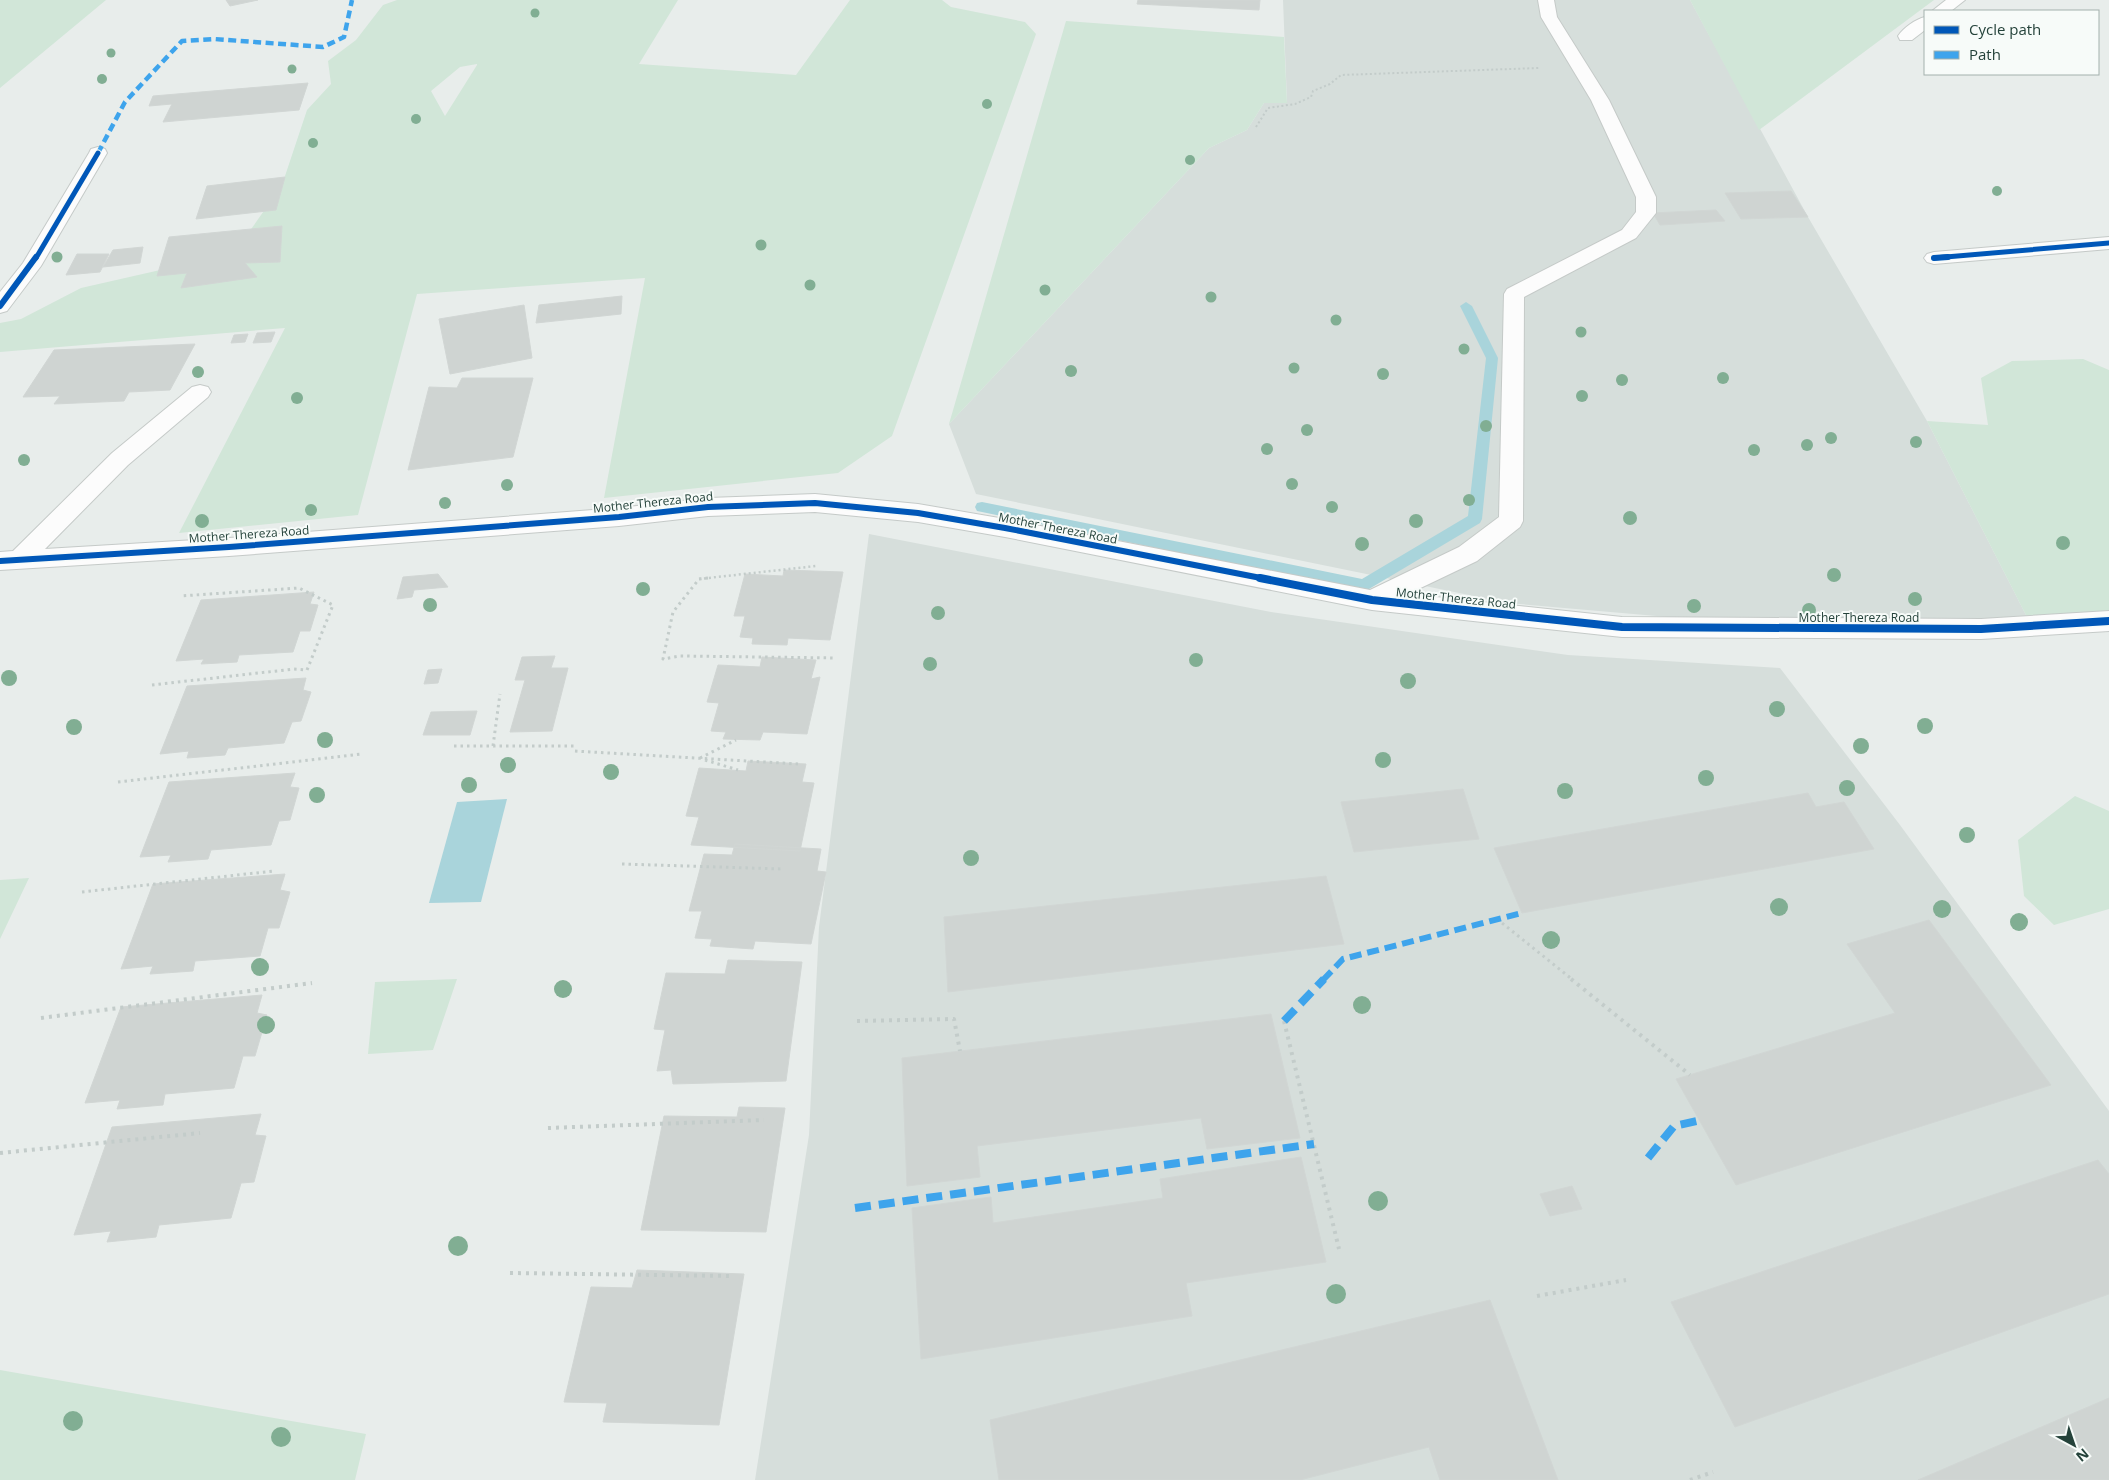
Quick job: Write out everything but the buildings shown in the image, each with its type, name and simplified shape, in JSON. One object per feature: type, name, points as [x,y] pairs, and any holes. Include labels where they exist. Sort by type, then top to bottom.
[{"type":"street","points":[[1372,600],[1468,554],[1511,522],[1514,294],[1629,234],[1646,212],[1646,197],[1600,100],[1549,17],[1546,0]]},
{"type":"street","points":[[1942,10],[1957,0]]},
{"type":"street","points":[[1906,36],[1924,23]]},
{"type":"street","points":[[0,306],[31,266],[98,153]]},
{"type":"street","points":[[1934,258],[2109,243]]},
{"type":"street","points":[[9,560],[120,459],[169,420],[200,392]]},
{"type":"street","name":"Mother Thereza Road","points":[[9,560],[229,547],[619,517],[708,507],[815,503],[918,513],[1372,600],[1622,627],[1981,629],[2109,622]]},
{"type":"path","points":[[1256,127],[1268,108],[1295,104],[1311,97],[1313,91],[1330,84],[1341,75],[1538,68]]},
{"type":"path","points":[[816,566],[699,579],[673,612],[663,659],[680,656],[836,658]]},
{"type":"path","points":[[152,685],[294,669],[307,670],[333,604],[299,588],[180,596]]},
{"type":"path","points":[[493,746],[500,694]]},
{"type":"path","points":[[699,758],[736,740]]},
{"type":"path","points":[[454,746],[576,746]]},
{"type":"path","points":[[575,751],[798,764]]},
{"type":"path","points":[[118,782],[362,754]]},
{"type":"path","points":[[699,758],[738,770]]},
{"type":"path","points":[[622,864],[782,869]]},
{"type":"path","points":[[82,892],[274,871]]},
{"type":"path","points":[[1497,919],[1690,1074]]},
{"type":"path","points":[[41,1018],[312,983]]},
{"type":"path","points":[[857,1021],[954,1019],[960,1050]]},
{"type":"path","points":[[1284,1021],[1339,1249]]},
{"type":"path","points":[[548,1128],[764,1120]]},
{"type":"path","points":[[0,1153],[200,1133]]},
{"type":"path","points":[[510,1273],[732,1276]]},
{"type":"path","points":[[1536,1296],[1626,1280]]},
{"type":"path","points":[[1690,1480],[1713,1472]]},
{"type":"shaded area","points":[[1283,0],[1690,0],[1808,217],[1927,421],[2029,621],[1668,617],[1508,603],[976,494],[949,424],[1209,148],[1247,130],[1264,103],[1287,102]]},
{"type":"shaded area","points":[[869,534],[1271,612],[1568,655],[1780,668],[1900,825],[2109,1111],[2109,1480],[755,1480],[809,1135],[819,927]]},
{"type":"green space","points":[[0,0],[106,0],[0,88]]},
{"type":"green space","points":[[397,0],[678,0],[639,64],[796,75],[850,0],[942,0],[951,7],[1025,22],[1036,34],[892,436],[838,473],[604,498],[645,278],[417,294],[358,515],[179,533],[285,328],[0,352],[0,323],[21,319],[81,288],[169,268],[247,235],[282,185],[307,110],[331,84],[328,61],[356,40],[383,5]],"holes":[[[477,65],[445,116],[431,91],[460,67]]]},
{"type":"green space","points":[[1690,0],[1934,0],[1759,130]]},
{"type":"green space","points":[[1066,21],[1284,37],[1287,103],[1264,103],[1247,130],[1209,148],[949,424]]},
{"type":"green space","points":[[2083,359],[2109,370],[2109,610],[2029,621],[1927,421],[1988,425],[1981,378],[2012,361]]},
{"type":"green space","points":[[2075,796],[2109,811],[2109,909],[2054,925],[2024,896],[2018,840]]},
{"type":"green space","points":[[29,878],[0,939],[0,880]]},
{"type":"green space","points":[[457,979],[433,1050],[368,1054],[375,982]]},
{"type":"green space","points":[[0,1370],[366,1434],[355,1480],[0,1480]]},
{"type":"water","points":[[507,799],[481,902],[429,903],[457,802]]},
{"type":"waterway","points":[[982,507],[1364,585],[1475,519],[1492,358],[1466,306]]},
{"type":"marked path","points":[[98,153],[125,102],[182,41],[214,39],[323,47],[344,37],[352,0]]},
{"type":"marked path","points":[[1284,1021],[1343,959],[1522,913]]},
{"type":"marked path","points":[[1648,1158],[1674,1126],[1701,1120]]},
{"type":"marked path","points":[[855,1208],[1314,1144]]},
{"type":"cycle path","points":[[0,306],[31,266],[98,153]]},
{"type":"cycle path","points":[[1934,258],[2109,243]]},
{"type":"cycle path","points":[[0,561],[229,547],[619,517],[708,507],[815,503],[918,513],[1005,528],[1372,600],[1622,627],[1981,629],[2109,621]]}]
